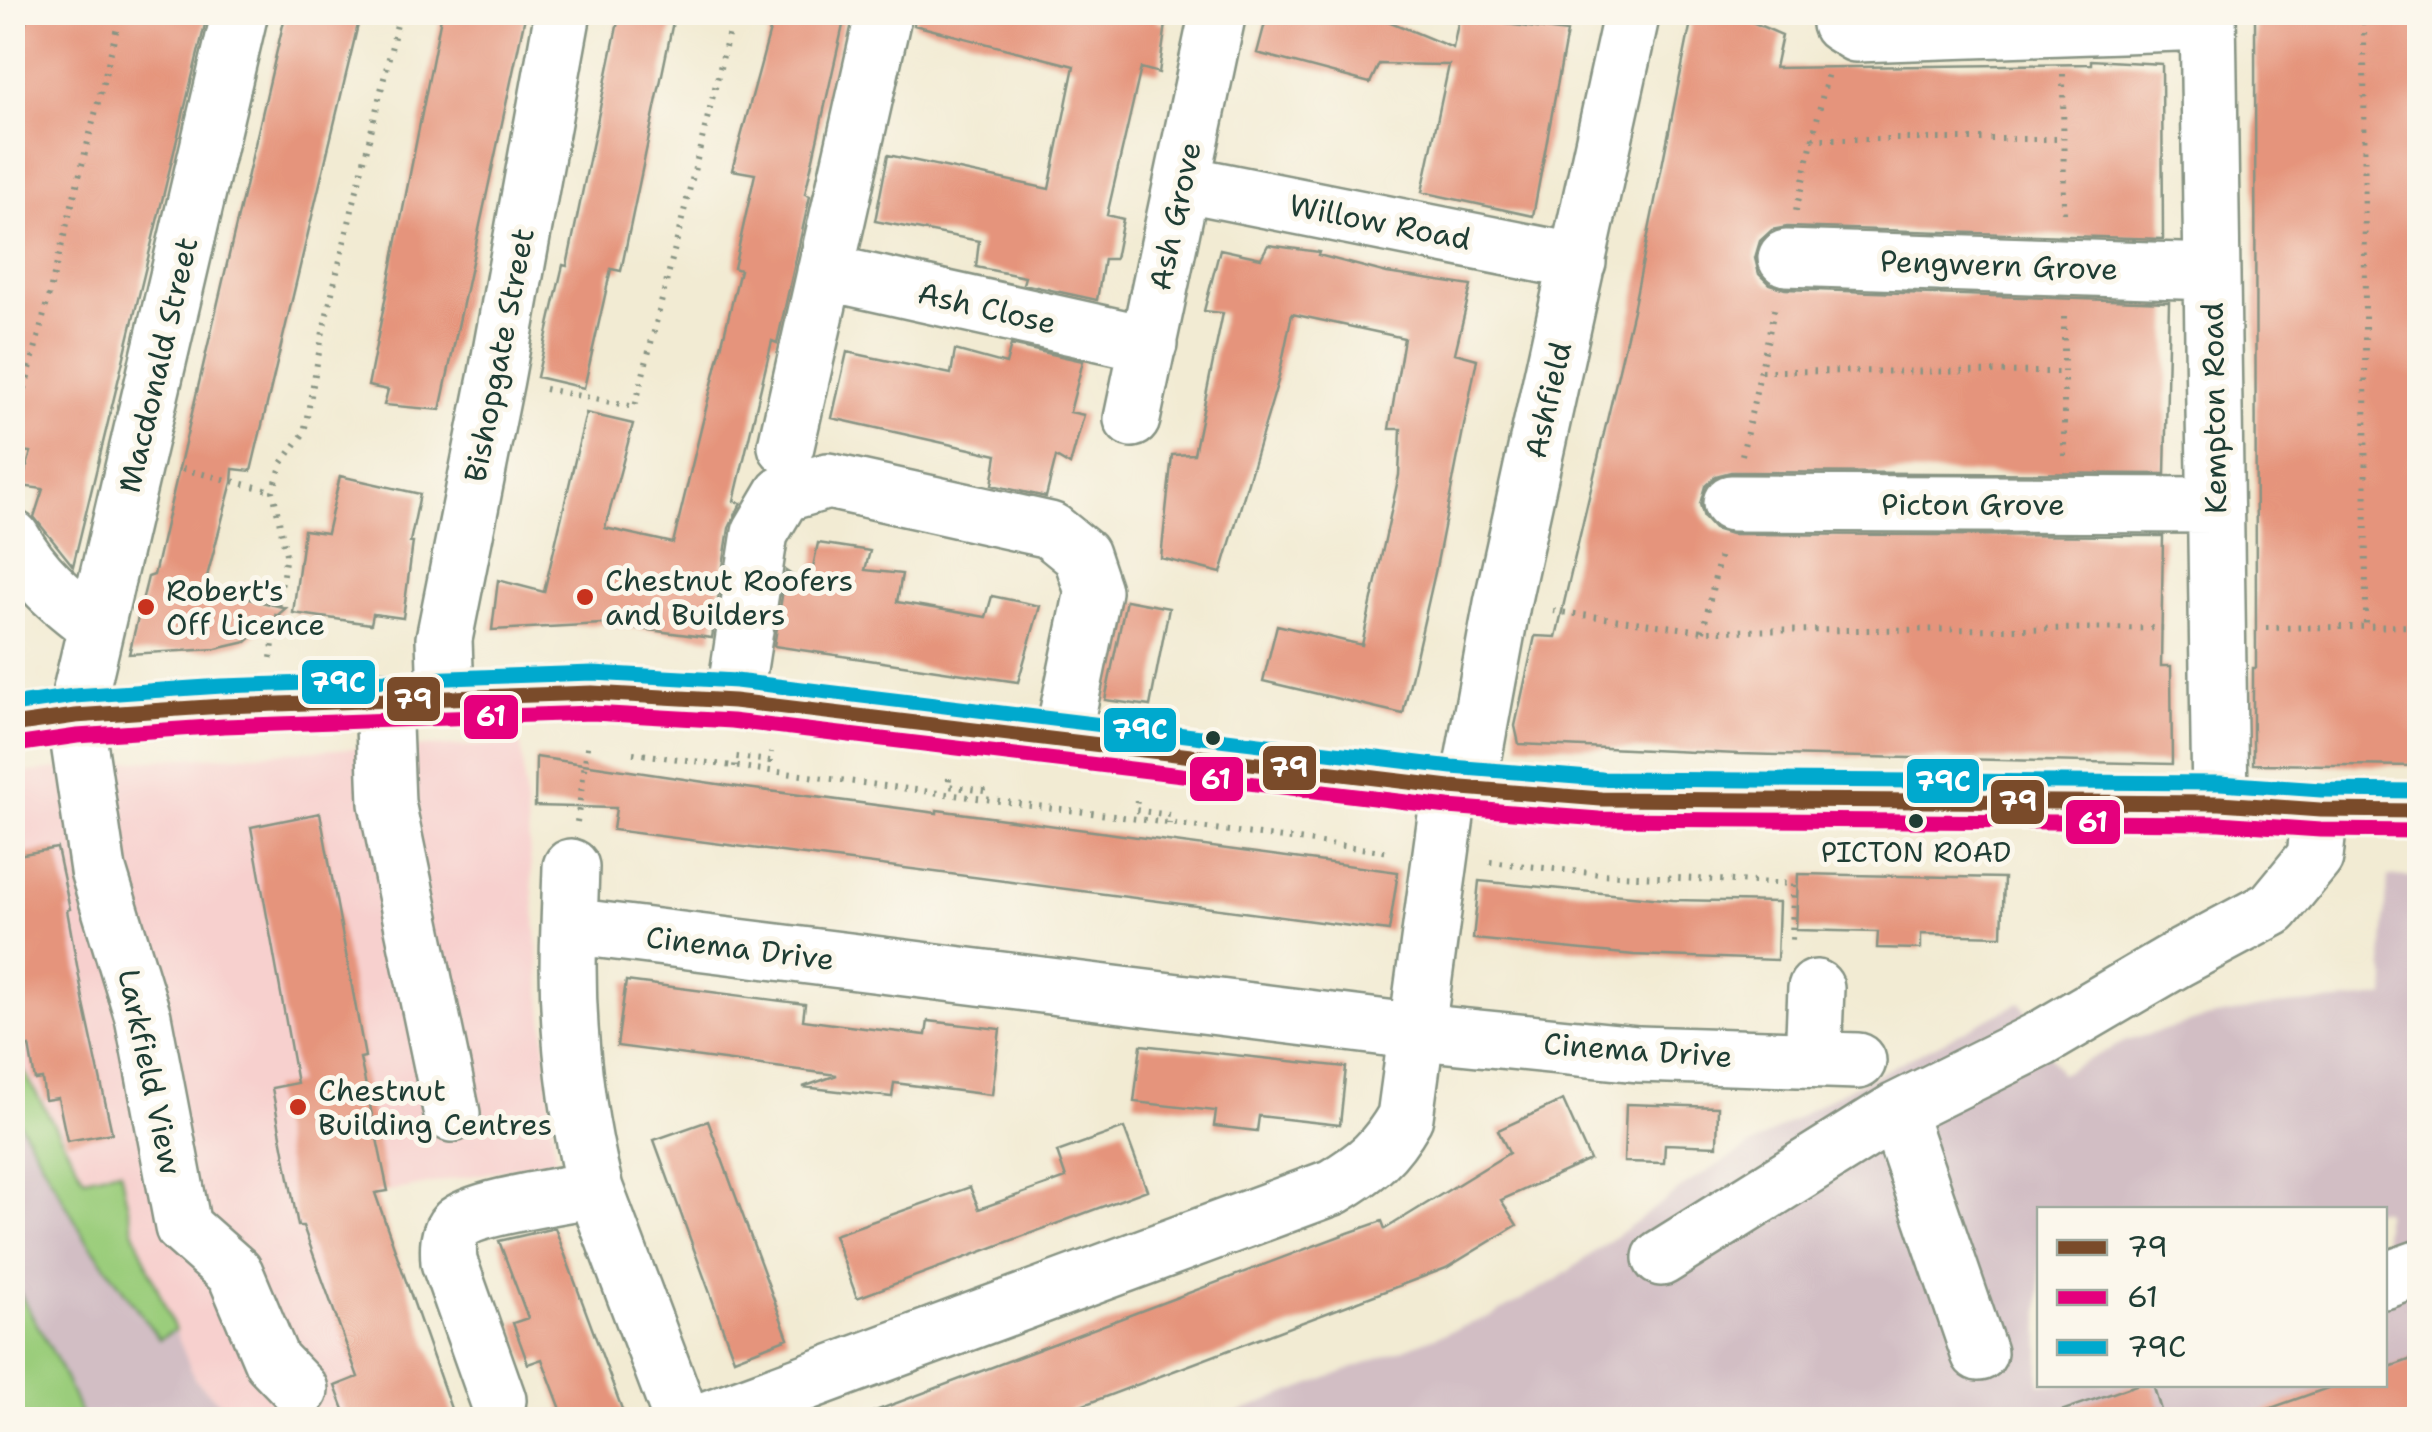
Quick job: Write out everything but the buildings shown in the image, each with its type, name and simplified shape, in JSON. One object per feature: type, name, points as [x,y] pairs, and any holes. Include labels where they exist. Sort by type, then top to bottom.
[{"type":"street","name":"Macdonald Street","points":[[74,716],[240,12]]},
{"type":"street","name":"Bishopgate Street","points":[[446,698],[444,639],[563,12]]},
{"type":"street","points":[[786,446],[884,12]]},
{"type":"street","name":"Ash Grove","points":[[1132,419],[1218,12]]},
{"type":"street","name":"Ashfield","points":[[1459,787],[1632,12]]},
{"type":"street","points":[[1840,24],[1856,34],[2208,17]]},
{"type":"street","name":"Kempton Road","points":[[2208,17],[2220,804]]},
{"type":"street","name":"Willow Road","points":[[1182,182],[1578,262]]},
{"type":"street","name":"Pengwern Grove","points":[[1786,258],[2212,272]]},
{"type":"street","name":"Ash Close","points":[[825,272],[1148,344]]},
{"type":"street","points":[[734,701],[760,532],[783,494],[828,481],[1050,530],[1082,555],[1093,591],[1062,740]]},
{"type":"street","name":"Picton Grove","points":[[1731,503],[2215,506]]},
{"type":"street","points":[[12,538],[44,584],[96,626]]},
{"type":"street","points":[[12,725],[74,716],[265,704],[592,693],[734,701],[1459,787],[1601,798],[2220,804],[2420,811]]},
{"type":"street","points":[[383,699],[387,803],[452,1114]]},
{"type":"street","name":"Larkfield View","points":[[74,716],[98,870],[143,1017],[183,1227],[235,1273],[272,1361],[300,1390]]},
{"type":"street","points":[[705,1420],[1333,1187],[1366,1168],[1388,1146],[1405,1117],[1459,787]]},
{"type":"street","points":[[1660,1258],[1896,1111],[2041,1039],[2274,908],[2315,857],[2320,810]]},
{"type":"street","points":[[571,868],[566,985],[577,1102],[595,1188],[682,1420]]},
{"type":"street","name":"Cinema Drive","points":[[569,926],[1419,1032],[1638,1054],[1836,1060],[1816,988]]},
{"type":"street","points":[[1896,1111],[1979,1353]]},
{"type":"street","points":[[498,1400],[449,1262],[448,1241],[456,1225],[474,1214],[595,1188]]},
{"type":"street","points":[[2387,1279],[2420,1268]]},
{"type":"path","points":[[12,440],[121,12]]},
{"type":"path","points":[[265,704],[286,554],[274,491],[282,463],[304,433],[324,326],[400,12]]},
{"type":"path","points":[[496,380],[636,407],[734,12]]},
{"type":"path","points":[[2364,12],[2366,627]]},
{"type":"path","points":[[1703,632],[1840,24]]},
{"type":"path","points":[[1812,138],[2063,139]]},
{"type":"path","points":[[1761,371],[2064,372]]},
{"type":"path","points":[[136,458],[274,491]]},
{"type":"path","points":[[1502,604],[1703,632],[2420,626]]},
{"type":"path","points":[[571,868],[592,693]]},
{"type":"path","points":[[632,753],[1390,852]]},
{"type":"path","points":[[1490,862],[1600,874],[1793,884],[1792,987],[1816,988]]},
{"type":"shaded area","name":"Chestnut Building Centres","points":[[521,745],[555,1160],[375,1194],[455,1419],[238,1419],[195,1380],[133,1230],[120,1171],[84,1178],[13,1050],[12,774],[121,762],[354,748]]},
{"type":"shaded area","points":[[2388,876],[2419,877],[2419,1419],[1217,1420],[1493,1315],[1556,1280],[1690,1182],[1832,1097],[2021,1002],[2060,1074],[2126,1041],[2210,1017],[2274,1006],[2385,997],[2382,960]]},
{"type":"shaded area","points":[[12,1111],[84,1236],[159,1338],[175,1330],[195,1380],[238,1419],[83,1419],[56,1358],[13,1280]]},
{"type":"green space","points":[[12,1050],[84,1178],[120,1170],[133,1230],[175,1330],[159,1339],[84,1236],[13,1111]]},
{"type":"green space","points":[[12,1280],[56,1358],[83,1419],[13,1419]]},
{"type":"transit line","name":"79C","points":[[12,705],[74,696],[222,686],[593,673],[736,681],[1452,767],[1602,779],[2220,783],[2420,791]]},
{"type":"transit line","name":"79","points":[[12,725],[75,716],[223,706],[592,693],[734,701],[1450,787],[1601,799],[2220,803],[2420,811]]},
{"type":"transit line","name":"61","points":[[15,745],[77,736],[224,726],[592,713],[732,721],[1448,807],[1599,819],[2219,823],[2420,831]]},
{"type":"place","name":"Chestnut Roofers and Builders","points":[[585,597]]},
{"type":"place","name":"Robert's Off Licence","points":[[146,607]]},
{"type":"place","name":"PICTON ROAD","points":[[1916,821]]},
{"type":"place","name":"Chestnut Building Centres","points":[[298,1107]]}]
